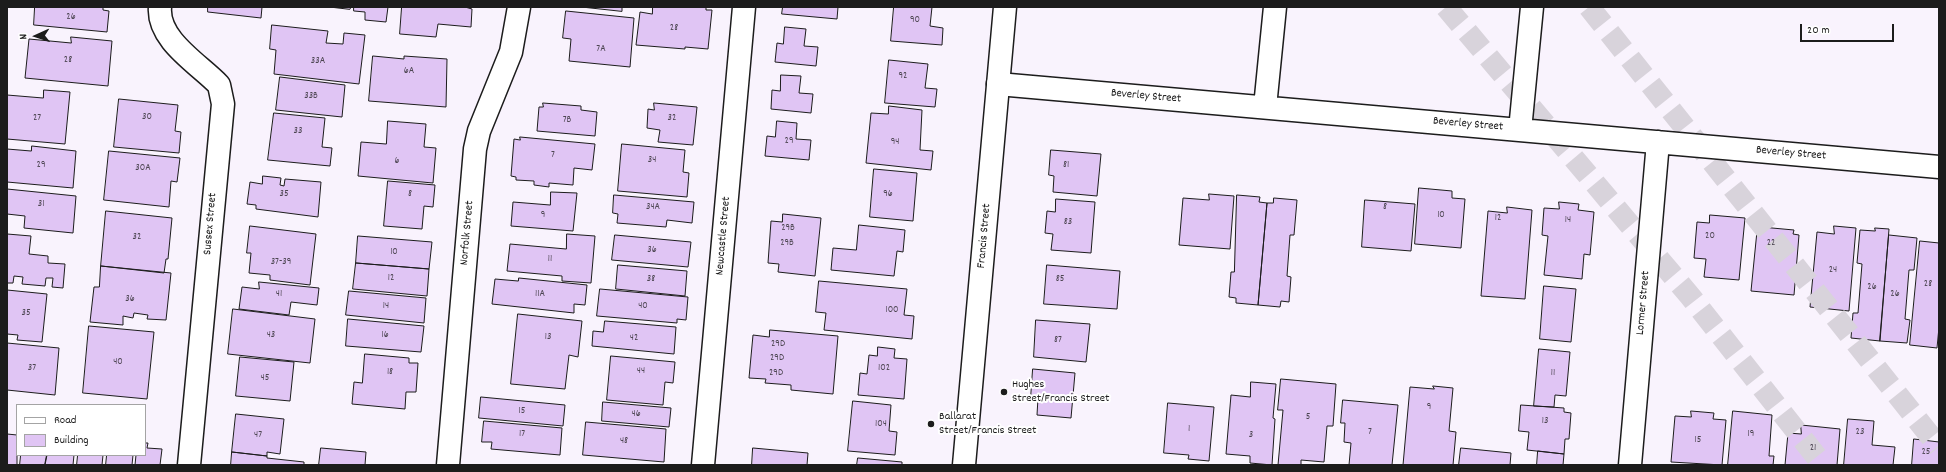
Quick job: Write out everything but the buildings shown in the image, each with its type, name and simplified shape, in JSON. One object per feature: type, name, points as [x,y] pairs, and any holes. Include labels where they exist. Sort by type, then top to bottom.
[{"type":"street","name":"Sussex Street","points":[[160,7],[162,23],[170,39],[216,82],[222,93],[223,104],[189,465]]},
{"type":"street","name":"Norfolk Street","points":[[448,465],[475,149],[479,131],[511,52],[519,7]]},
{"type":"street","name":"Newcastle Street","points":[[703,465],[744,7]]},
{"type":"street","name":"Francis Street","points":[[964,465],[1005,7]]},
{"type":"street","points":[[1265,107],[1275,7]]},
{"type":"street","points":[[1520,130],[1532,7]]},
{"type":"street","name":"Beverley Street","points":[[998,84],[1939,167]]},
{"type":"street","name":"Lormer Street","points":[[1630,465],[1658,142]]},
{"type":"tunnel","points":[[1446,7],[1690,296],[1823,465]]},
{"type":"tunnel","points":[[1589,7],[1939,447]]},
{"type":"place","name":"Hughes Street/Francis Street","points":[[1004,392]]},
{"type":"place","name":"Ballarat Street/Francis Street","points":[[931,424]]}]
